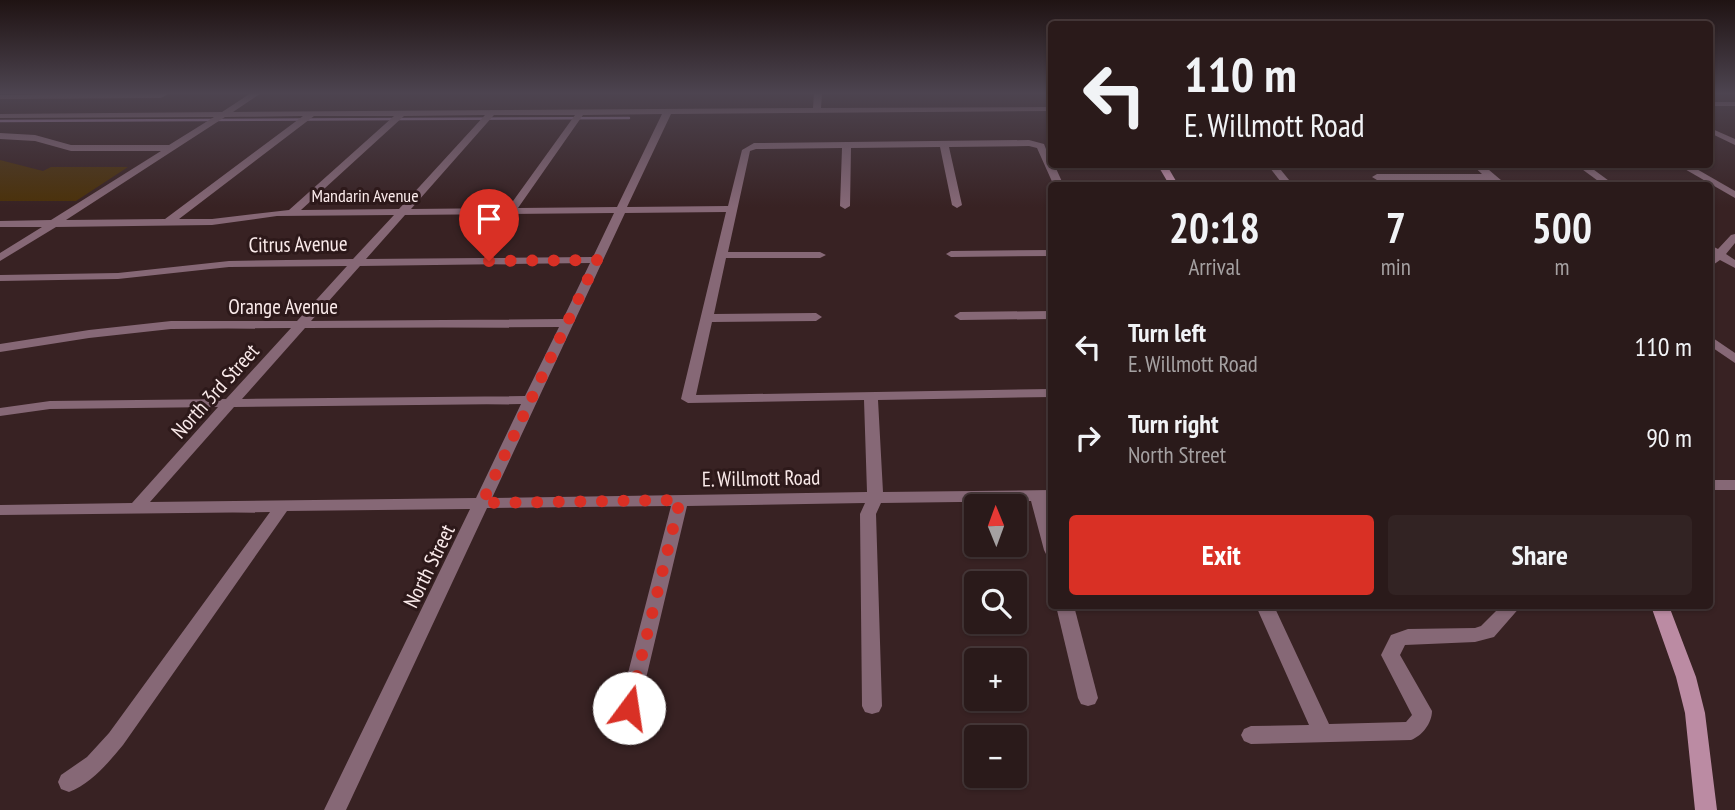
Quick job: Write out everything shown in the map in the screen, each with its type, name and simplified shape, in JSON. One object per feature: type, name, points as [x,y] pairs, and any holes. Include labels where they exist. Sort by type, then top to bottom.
[{"type":"street","points":[[0,258],[196,131]]},
{"type":"street","points":[[167,223],[290,131]]},
{"type":"street","points":[[291,213],[382,131]]},
{"type":"street","name":"North 3rd Street","points":[[136,508],[475,131]]},
{"type":"street","points":[[511,211],[568,131]]},
{"type":"street","name":"North Street","points":[[335,810],[658,131]]},
{"type":"street","points":[[1713,131],[1735,142]]},
{"type":"street","points":[[0,135],[35,138],[71,148],[170,148]]},
{"type":"street","points":[[944,143],[957,205]]},
{"type":"street","points":[[1048,162],[1041,146],[1028,143],[754,146],[746,150],[688,399],[1048,393]]},
{"type":"street","points":[[845,206],[847,144]]},
{"type":"street","points":[[1274,168],[1287,182]]},
{"type":"street","points":[[1480,168],[1499,182]]},
{"type":"street","points":[[1585,168],[1606,182]]},
{"type":"street","points":[[1687,168],[1712,182]]},
{"type":"street","points":[[1377,177],[1492,177]]},
{"type":"street","points":[[1713,183],[1735,195]]},
{"type":"street","name":"Mandarin Avenue","points":[[0,224],[212,222],[252,215],[291,213],[732,209]]},
{"type":"street","points":[[1735,237],[1714,251],[1735,265]]},
{"type":"street","points":[[951,254],[1048,253]]},
{"type":"street","points":[[721,255],[820,255]]},
{"type":"street","name":"Citrus Avenue","points":[[0,278],[118,276],[217,265],[597,260]]},
{"type":"street","points":[[960,316],[1048,315]]},
{"type":"street","points":[[707,318],[816,317]]},
{"type":"street","name":"Orange Avenue","points":[[0,348],[158,326],[567,323]]},
{"type":"street","points":[[1713,342],[1735,359]]},
{"type":"street","points":[[871,397],[875,497],[868,514],[872,706]]},
{"type":"street","points":[[0,412],[50,405],[531,400]]},
{"type":"street","points":[[1713,485],[1733,487]]},
{"type":"street","points":[[1045,495],[1048,519]]},
{"type":"street","name":"E. Willmott Road","points":[[0,510],[1045,495]]},
{"type":"street","points":[[629,708],[680,500]]},
{"type":"street","points":[[69,782],[94,764],[116,739],[282,506]]},
{"type":"street","points":[[1066,609],[1088,698]]},
{"type":"street","points":[[1266,609],[1323,733]]},
{"type":"street","points":[[1251,735],[1411,731],[1417,725],[1422,711],[1391,655],[1398,640],[1408,636],[1475,635],[1487,632],[1510,609]]},
{"type":"street","points":[[1661,609],[1686,677],[1695,713],[1706,810]]},
{"type":"shaded area","points":[[0,160],[43,171],[51,167],[128,167],[76,201],[0,201]]},
{"type":"route","points":[[489,261],[597,260],[482,503],[680,500],[629,708]]}]
